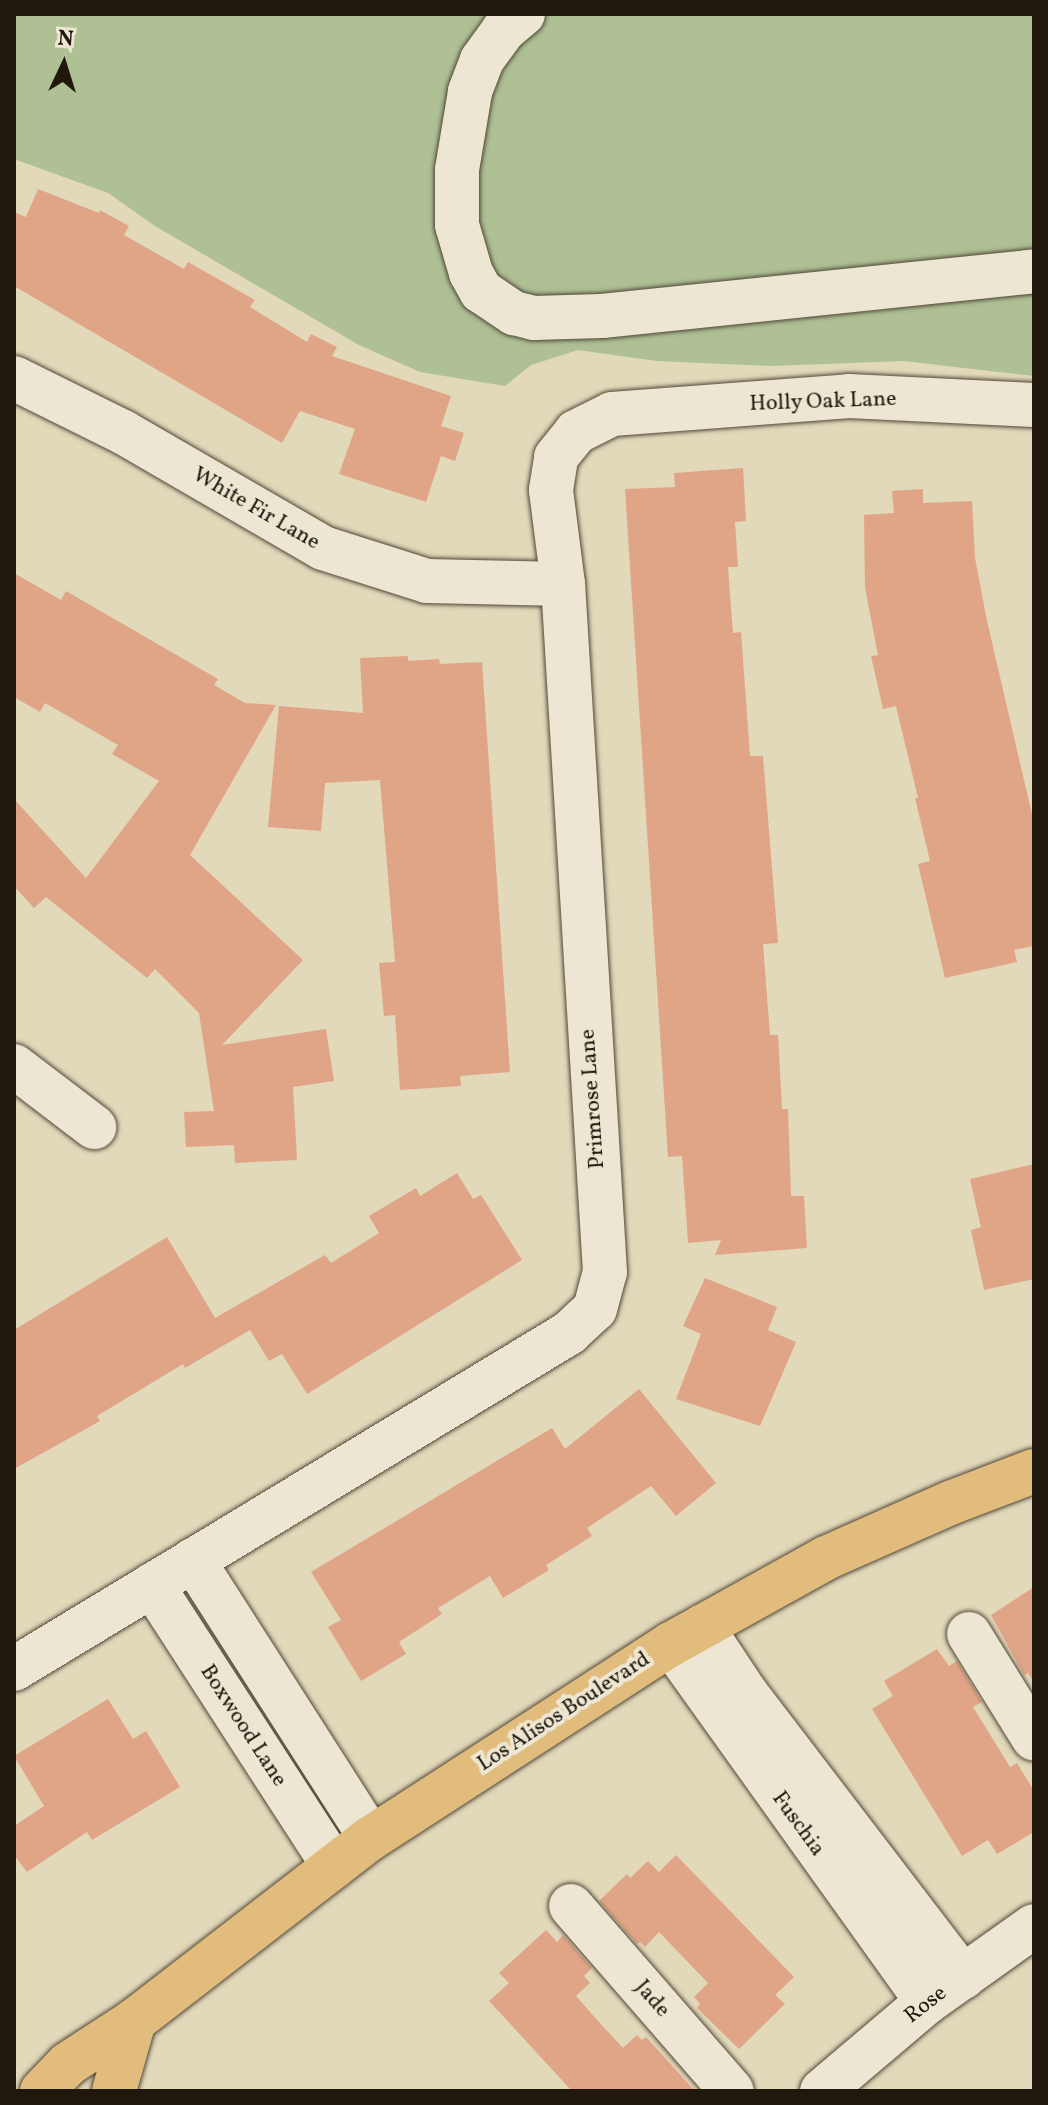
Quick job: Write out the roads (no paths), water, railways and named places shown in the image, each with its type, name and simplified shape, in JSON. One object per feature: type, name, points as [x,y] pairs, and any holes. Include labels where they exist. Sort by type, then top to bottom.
[{"type":"main road","name":"Los Alisos Boulevard","points":[[42,2091],[68,2064],[134,2021],[371,1838],[686,1635],[826,1558],[950,1503],[1034,1471]]},
{"type":"main road","points":[[114,2091],[134,2021]]},
{"type":"street","points":[[523,14],[503,31],[482,60],[470,92],[457,170],[457,225],[471,273],[481,291],[514,313],[534,318],[602,316],[1034,271]]},
{"type":"street","name":"White Fir Lane","points":[[14,378],[123,432],[323,548],[427,581],[563,584]]},
{"type":"street","name":"Holly Oak Lane","points":[[612,414],[849,396],[1034,405]]},
{"type":"street","name":"Primrose Lane","points":[[14,1669],[569,1333],[595,1309],[605,1272],[563,584],[551,490],[556,457],[576,432],[612,414]]},
{"type":"street","points":[[14,1066],[94,1127]]},
{"type":"street","points":[[171,1574],[371,1838]]},
{"type":"street","name":"Boxwood Lane","points":[[171,1574],[334,1866]]},
{"type":"street","points":[[969,1634],[1034,1739]]},
{"type":"street","name":"Fuschia","points":[[686,1635],[745,1692],[963,1977]]},
{"type":"street","name":"Fuschia","points":[[686,1635],[927,2002]]},
{"type":"street","name":"Jade","points":[[571,1906],[732,2091]]},
{"type":"street","name":"Rose","points":[[822,2091],[927,2002],[1034,1926]]}]
